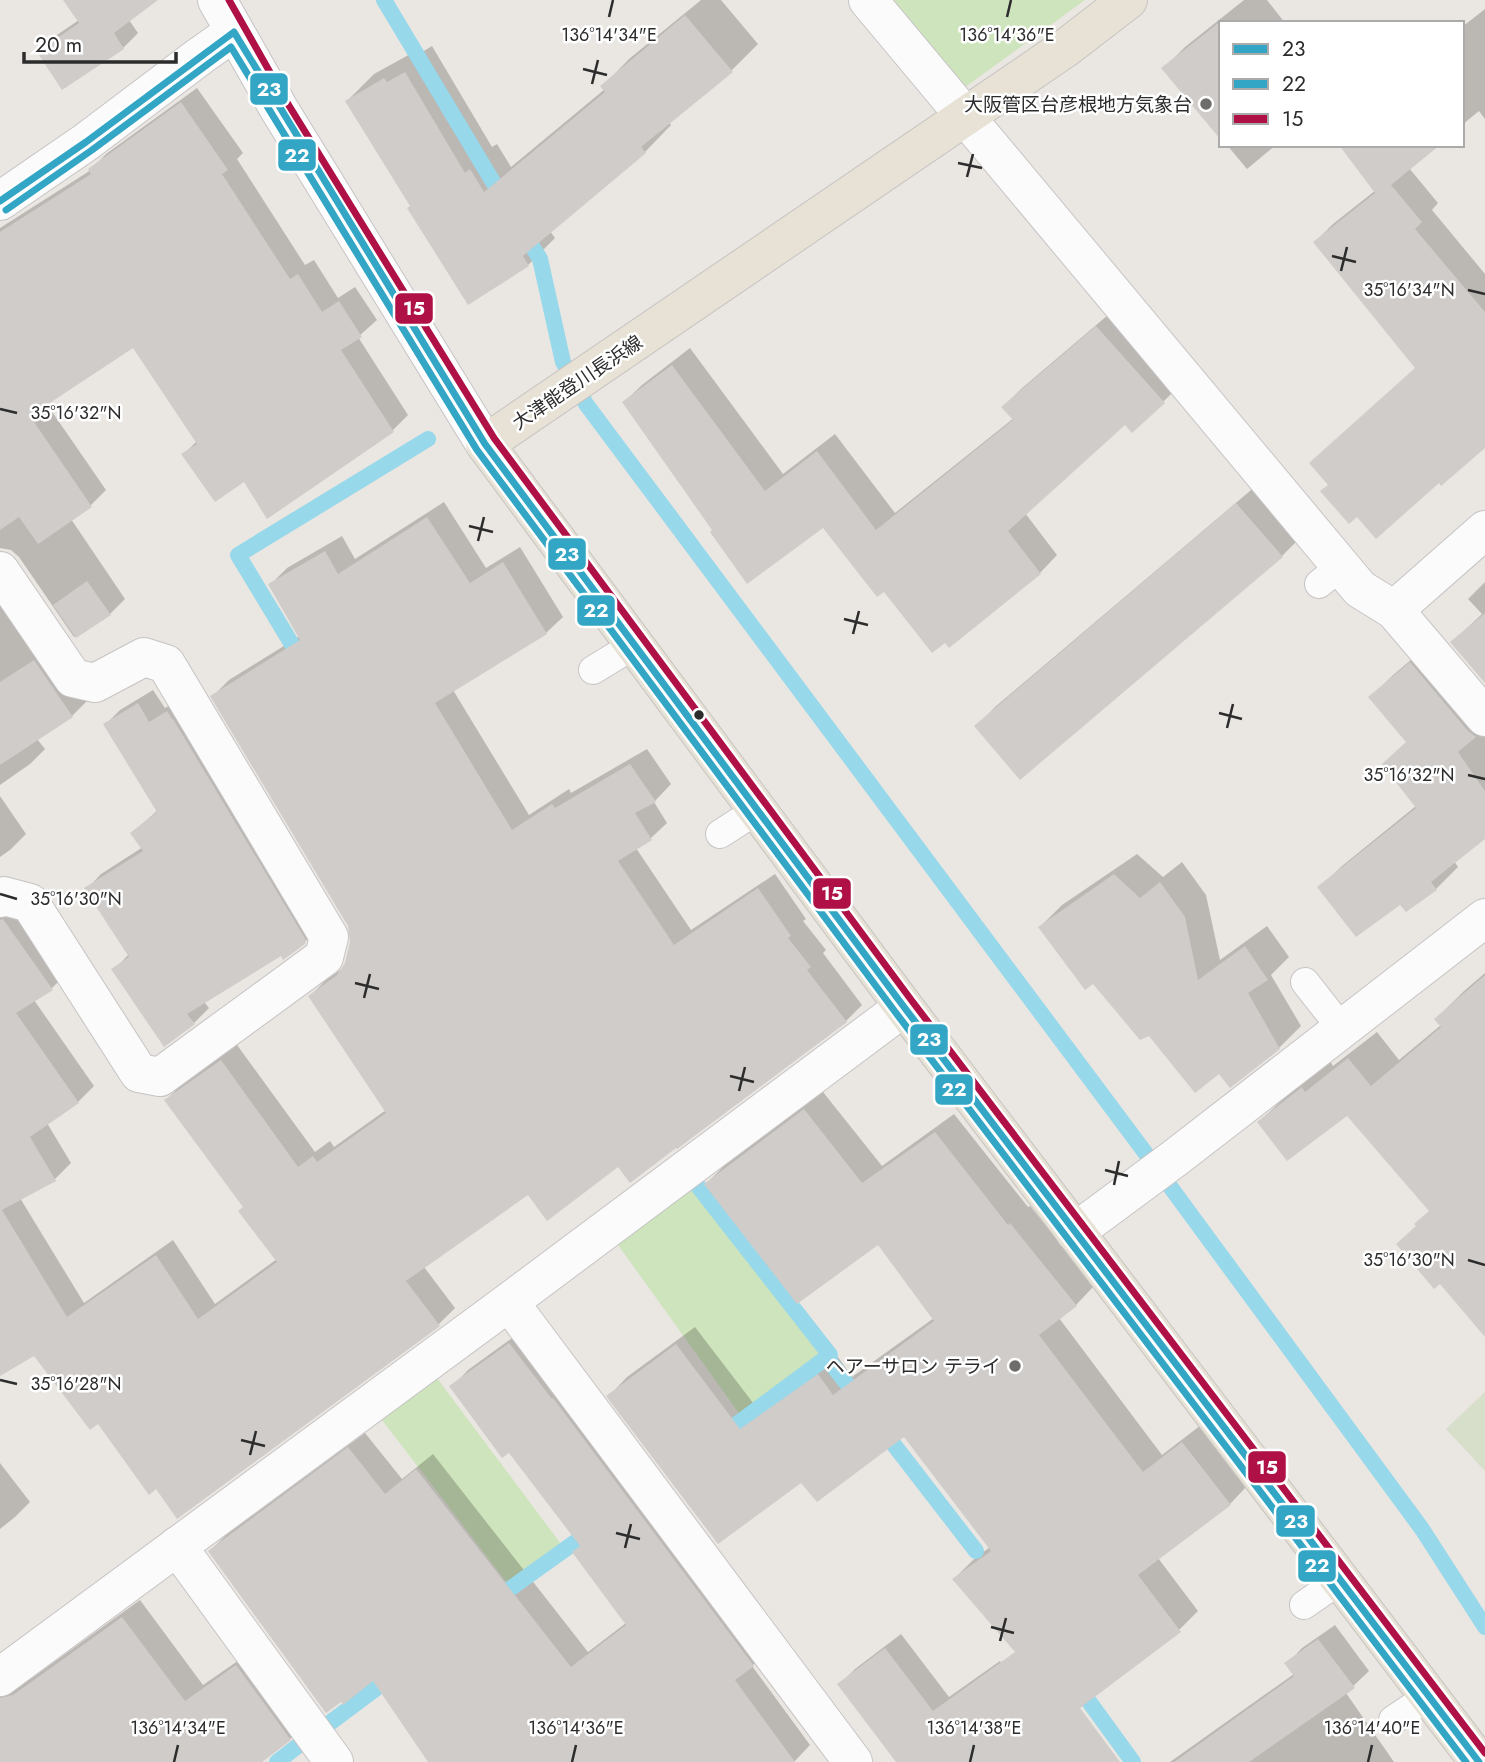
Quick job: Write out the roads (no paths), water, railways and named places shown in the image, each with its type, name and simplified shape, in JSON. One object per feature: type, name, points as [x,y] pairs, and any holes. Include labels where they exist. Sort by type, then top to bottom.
[{"type":"main road","name":"大津能登川長浜線","points":[[485,444],[595,370],[667,308],[721,296],[803,229],[909,169],[964,116],[1067,47],[1128,0]]},
{"type":"main road","points":[[485,444],[904,1007],[1479,1762]]},
{"type":"street","points":[[868,0],[964,116],[1330,575],[1360,589],[1394,610],[1485,717]]},
{"type":"street","points":[[0,201],[86,142],[200,56],[225,16],[485,444]]},
{"type":"street","points":[[1394,610],[1485,530]]},
{"type":"street","points":[[0,571],[73,678],[95,683],[146,647],[166,664],[329,937],[324,957],[160,1077],[139,1073],[24,897]]},
{"type":"street","points":[[1075,1232],[1132,1191],[1485,918]]},
{"type":"street","points":[[0,1678],[122,1577],[177,1546],[839,1062],[904,1007]]},
{"type":"street","points":[[509,1302],[853,1762]]},
{"type":"street","points":[[177,1546],[334,1762]]},
{"type":"lane","points":[[593,670],[634,645]]},
{"type":"lane","points":[[720,834],[757,810]]},
{"type":"lane","points":[[1304,982],[1342,1029]]},
{"type":"lane","points":[[1304,1605],[1340,1580]]},
{"type":"lane","points":[[1393,1720],[1429,1696]]},
{"type":"waterway","points":[[384,0],[505,202]]},
{"type":"waterway","points":[[522,230],[540,259],[563,362],[586,404],[1141,1147],[1422,1529],[1485,1627]]},
{"type":"waterway","points":[[302,661],[238,555],[428,439]]},
{"type":"waterway","points":[[694,1181],[830,1355],[721,1436]]},
{"type":"waterway","points":[[826,1357],[859,1399]]},
{"type":"waterway","points":[[881,1428],[976,1551]]},
{"type":"waterway","points":[[493,1601],[592,1530]]},
{"type":"waterway","points":[[323,1728],[394,1675]]},
{"type":"waterway","points":[[1077,1685],[1133,1762]]},
{"type":"waterway","points":[[277,1762],[299,1745]]},
{"type":"place","name":"大阪管区台彦根地方気象台","points":[[1206,104]]},
{"type":"place","name":"ヘアーサロン テライ","points":[[1015,1366]]}]
